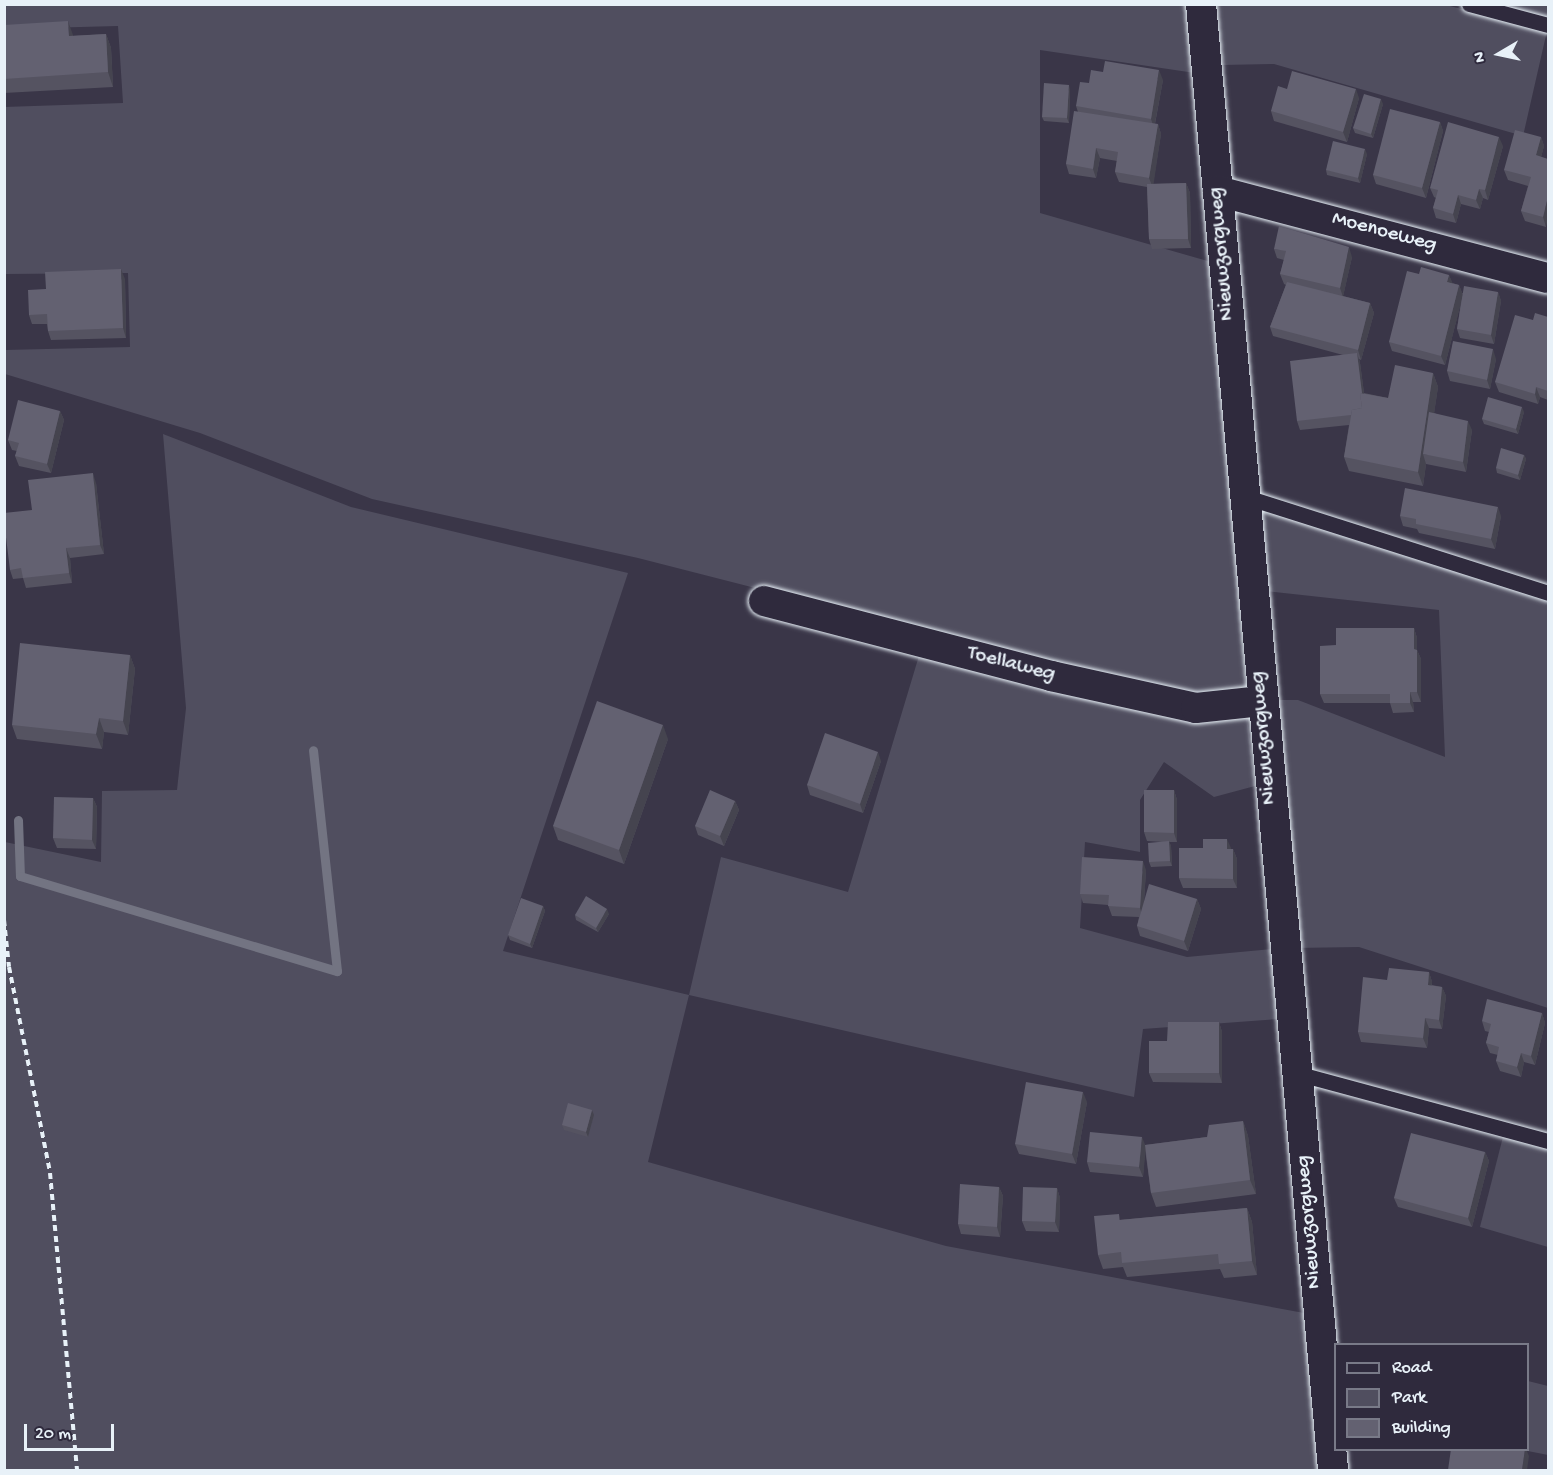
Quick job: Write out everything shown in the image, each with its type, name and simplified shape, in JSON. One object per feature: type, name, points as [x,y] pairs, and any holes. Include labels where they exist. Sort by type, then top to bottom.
[{"type":"street","name":"Nieuwzorgweg","points":[[1201,4],[1243,496],[1333,1470]]},
{"type":"street","name":"Moenoeweg","points":[[1218,191],[1548,278]]},
{"type":"street","name":"Toellaweg","points":[[764,600],[1051,676],[1196,708],[1262,701]]},
{"type":"lane","points":[[1469,4],[1548,25]]},
{"type":"lane","points":[[1243,496],[1548,593]]},
{"type":"lane","points":[[1296,1073],[1548,1141]]},
{"type":"path","points":[[4,920],[9,967],[50,1173],[77,1470]]},
{"type":"green space","points":[[5,5],[1190,5],[1195,73],[1040,50],[1040,213],[1211,262],[1246,686],[1219,698],[1196,701],[638,558],[372,499],[200,433],[5,374],[5,350],[130,347],[128,273],[5,274],[4,107],[123,103],[118,26],[5,29]]},
{"type":"green space","points":[[1216,5],[1446,5],[1547,31],[1523,136],[1274,64],[1222,65]]},
{"type":"green space","points":[[1497,5],[1548,5],[1548,18]]},
{"type":"green space","points":[[163,434],[351,507],[628,573],[503,951],[689,995],[648,1162],[946,1246],[1304,1313],[1318,1470],[5,1470],[5,842],[101,862],[102,791],[177,790],[186,708]]},
{"type":"green space","points":[[1260,510],[1548,598],[1548,1008],[1359,947],[1294,948],[1273,700],[1298,700],[1445,757],[1439,610],[1266,591]]},
{"type":"green space","points":[[921,649],[1247,717],[1255,786],[1214,797],[1164,762],[1140,800],[1140,852],[1085,842],[1080,928],[1187,957],[1272,949],[1278,1019],[1143,1029],[1134,1097],[689,995],[721,857],[848,892]]},
{"type":"green space","points":[[1505,1129],[1548,1142],[1548,1247],[1480,1227]]},
{"type":"green space","points":[[1529,1381],[1548,1386],[1548,1455],[1528,1451]]},
{"type":"building","points":[[68,21],[69,36],[106,34],[108,72],[4,79],[4,25]]},
{"type":"building","points":[[1105,61],[1159,70],[1151,119],[1076,106],[1080,82],[1089,83],[1091,70],[1103,72]]},
{"type":"building","points":[[1292,71],[1356,89],[1343,132],[1271,111],[1278,86],[1287,89]]},
{"type":"building","points":[[1044,83],[1069,85],[1067,118],[1042,117]]},
{"type":"building","points":[[1364,94],[1381,99],[1371,134],[1353,128]]},
{"type":"building","points":[[1390,109],[1440,122],[1422,188],[1373,175]]},
{"type":"building","points":[[1074,111],[1158,124],[1149,178],[1115,172],[1118,152],[1096,148],[1093,169],[1066,164]]},
{"type":"building","points":[[1448,122],[1499,137],[1485,190],[1479,189],[1476,200],[1458,195],[1453,214],[1433,208],[1438,190],[1430,188]]},
{"type":"building","points":[[1515,130],[1541,137],[1536,155],[1548,159],[1548,197],[1543,217],[1521,211],[1531,177],[1504,170]]},
{"type":"building","points":[[1333,141],[1365,149],[1358,178],[1326,170]]},
{"type":"building","points":[[1186,183],[1188,239],[1149,239],[1147,184]]},
{"type":"building","points":[[1279,226],[1349,247],[1340,288],[1280,274],[1286,251],[1274,249]]},
{"type":"building","points":[[1421,267],[1449,275],[1447,282],[1459,285],[1441,356],[1389,342],[1407,271],[1419,274]]},
{"type":"building","points":[[121,269],[123,328],[48,331],[47,314],[29,315],[28,290],[46,289],[45,272]]},
{"type":"building","points":[[1287,282],[1370,303],[1358,350],[1270,327]]},
{"type":"building","points":[[1464,286],[1498,292],[1491,335],[1457,329]]},
{"type":"building","points":[[1535,313],[1548,317],[1548,391],[1536,387],[1535,394],[1495,382],[1515,315],[1533,320]]},
{"type":"building","points":[[1453,341],[1493,349],[1487,380],[1447,371]]},
{"type":"building","points":[[1357,353],[1362,408],[1352,410],[1351,415],[1297,421],[1290,361]]},
{"type":"building","points":[[1395,365],[1433,373],[1418,472],[1344,457],[1352,410],[1362,408],[1360,393],[1388,398]]},
{"type":"building","points":[[1488,397],[1522,407],[1516,429],[1482,419]]},
{"type":"building","points":[[18,400],[60,411],[47,464],[15,456],[19,443],[8,440]]},
{"type":"building","points":[[1429,412],[1468,421],[1463,462],[1423,454]]},
{"type":"building","points":[[1501,448],[1524,455],[1518,475],[1496,468]]},
{"type":"building","points":[[93,473],[100,545],[66,548],[69,573],[23,578],[21,568],[10,570],[4,513],[32,510],[28,480]]},
{"type":"building","points":[[1405,488],[1498,507],[1491,539],[1416,524],[1416,519],[1400,516]]},
{"type":"building","points":[[1336,628],[1414,628],[1414,649],[1417,650],[1417,692],[1410,692],[1410,703],[1390,703],[1390,694],[1320,694],[1320,646],[1336,645]]},
{"type":"building","points":[[20,643],[130,655],[123,721],[99,718],[96,734],[12,725]]},
{"type":"building","points":[[597,701],[663,725],[619,850],[553,826]]},
{"type":"building","points":[[825,733],[878,752],[860,804],[807,785]]},
{"type":"building","points":[[710,790],[735,801],[720,836],[695,826]]},
{"type":"building","points":[[1144,790],[1174,790],[1174,833],[1144,832]]},
{"type":"building","points":[[54,797],[93,798],[92,840],[53,838]]},
{"type":"building","points":[[1203,839],[1227,839],[1227,849],[1233,849],[1233,879],[1179,878],[1179,848],[1203,848]]},
{"type":"building","points":[[1169,841],[1170,861],[1149,862],[1148,843]]},
{"type":"building","points":[[1082,857],[1143,861],[1140,908],[1108,906],[1109,895],[1080,894]]},
{"type":"building","points":[[1149,884],[1197,899],[1184,941],[1137,926]]},
{"type":"building","points":[[586,896],[607,909],[596,928],[575,915]]},
{"type":"building","points":[[521,898],[543,906],[530,944],[508,935]]},
{"type":"building","points":[[1389,968],[1429,972],[1428,985],[1442,987],[1439,1020],[1425,1018],[1423,1038],[1358,1032],[1363,977],[1387,980]]},
{"type":"building","points":[[1487,999],[1542,1013],[1531,1056],[1521,1053],[1517,1067],[1496,1061],[1499,1047],[1486,1043],[1491,1024],[1482,1021]]},
{"type":"building","points":[[1168,1022],[1219,1022],[1219,1073],[1149,1073],[1149,1041],[1167,1041]]},
{"type":"building","points":[[1026,1082],[1083,1092],[1072,1154],[1015,1144]]},
{"type":"building","points":[[568,1103],[592,1110],[586,1132],[562,1125]]},
{"type":"building","points":[[1243,1121],[1250,1180],[1151,1193],[1145,1145],[1207,1137],[1209,1125]]},
{"type":"building","points":[[1090,1132],[1142,1137],[1139,1167],[1087,1162]]},
{"type":"building","points":[[1411,1133],[1485,1152],[1468,1218],[1394,1198]]},
{"type":"building","points":[[960,1184],[999,1187],[997,1227],[958,1224]]},
{"type":"building","points":[[1023,1187],[1057,1188],[1055,1222],[1022,1221]]},
{"type":"building","points":[[1247,1208],[1252,1261],[1219,1264],[1218,1254],[1122,1263],[1121,1252],[1098,1255],[1094,1216],[1119,1214],[1119,1220]]},
{"type":"building","points":[[1451,1451],[1525,1451],[1522,1470],[1448,1470]]},
{"type":"waterway","points":[[18,820],[20,876],[337,971],[313,750]]}]
